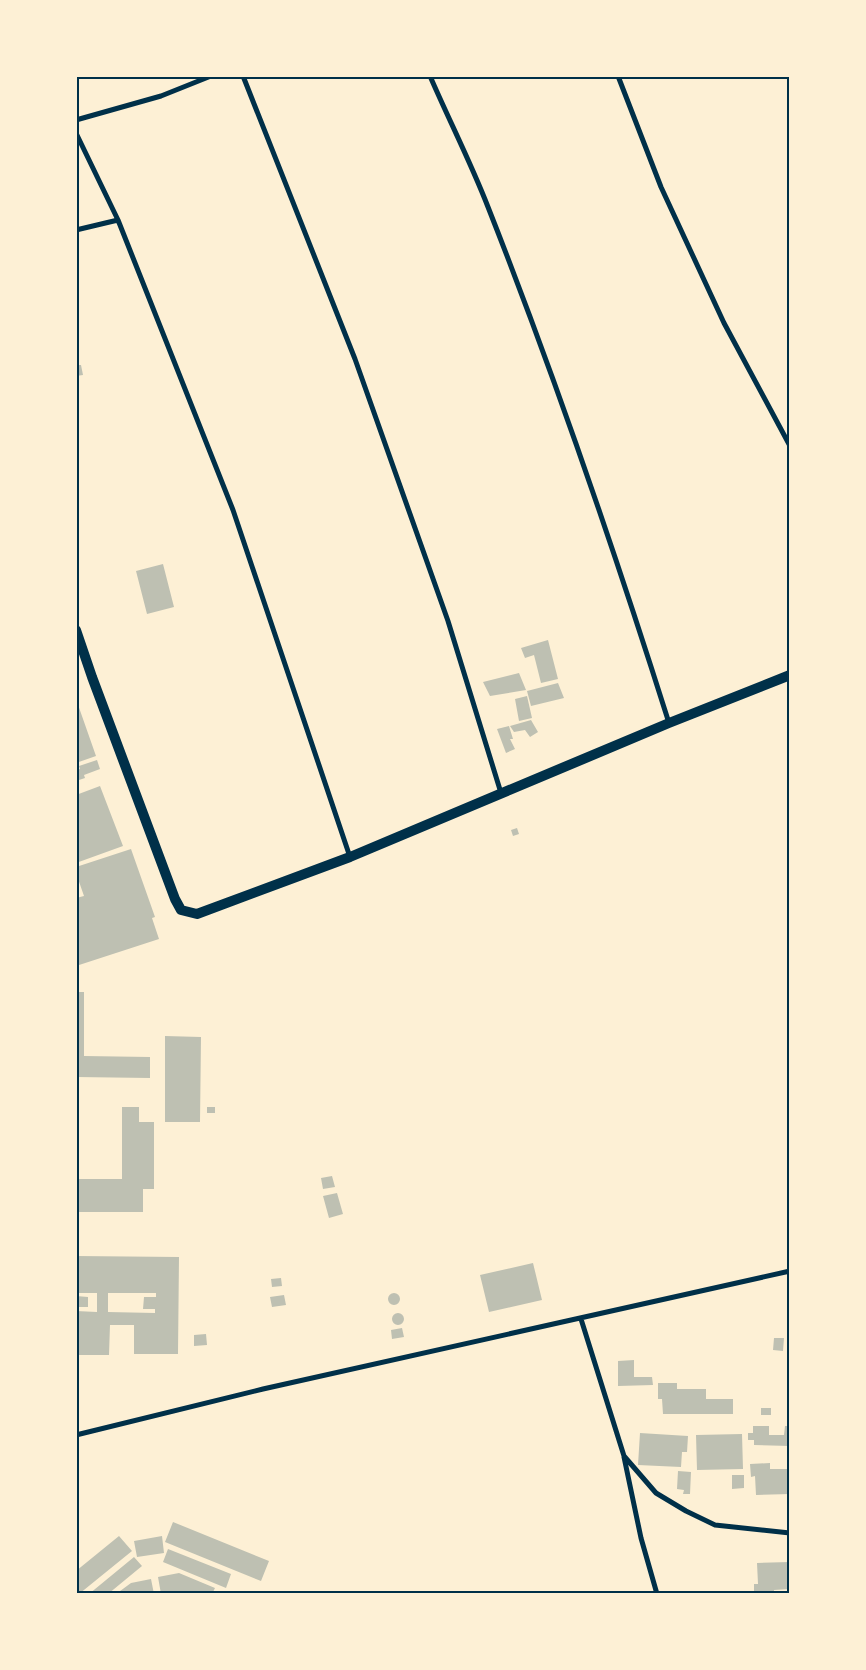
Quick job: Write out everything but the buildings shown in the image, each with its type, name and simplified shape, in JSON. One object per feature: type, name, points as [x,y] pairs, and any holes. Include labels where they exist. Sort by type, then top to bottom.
[{"type":"main road","points":[[76,630],[175,899],[180,910],[197,914],[350,857],[669,723],[790,675]]},
{"type":"street","points":[[76,120],[161,96],[211,76]]},
{"type":"street","points":[[243,76],[355,359],[448,621],[502,793]]},
{"type":"street","points":[[430,76],[488,205],[541,347],[592,490],[669,723]]},
{"type":"street","points":[[618,76],[668,204],[724,324],[790,446]]},
{"type":"street","points":[[76,132],[118,220],[233,510],[350,857]]},
{"type":"street","points":[[76,230],[118,220]]},
{"type":"street","points":[[76,1435],[263,1389],[790,1271]]},
{"type":"street","points":[[581,1319],[624,1456],[642,1538],[657,1594]]},
{"type":"street","points":[[624,1456],[656,1493],[686,1511],[715,1525],[790,1533]]}]
